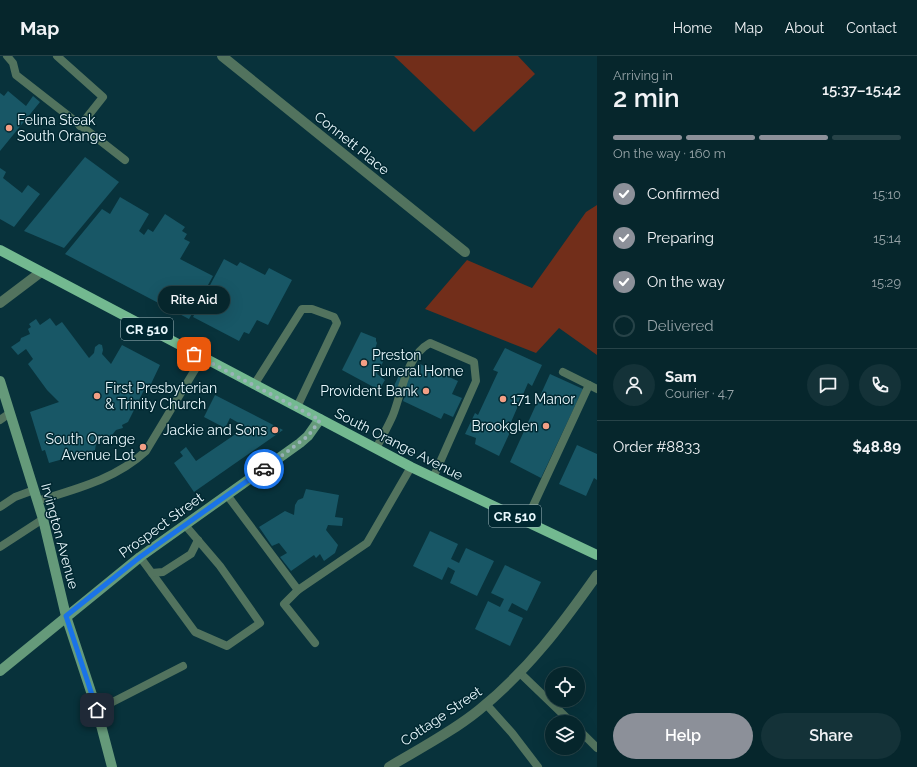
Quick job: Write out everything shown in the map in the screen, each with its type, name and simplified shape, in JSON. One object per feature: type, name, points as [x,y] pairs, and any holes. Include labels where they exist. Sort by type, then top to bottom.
[{"type":"main road","name":"South Orange Avenue","points":[[0,250],[411,467],[597,555]]},
{"type":"main road","name":"Irvington Avenue","points":[[0,381],[43,519],[66,616],[97,710],[112,767]]},
{"type":"main road","name":"Prospect Street","points":[[0,671],[140,557],[308,436],[320,420]]},
{"type":"street","name":"Connett Place","points":[[222,56],[465,252]]},
{"type":"street","points":[[0,303],[41,272]]},
{"type":"street","name":"Cottage Street","points":[[389,767],[430,743],[486,704],[520,673],[554,635],[597,575]]},
{"type":"lane","points":[[7,56],[13,63],[16,75],[125,160]]},
{"type":"lane","points":[[57,56],[102,97],[80,126]]},
{"type":"lane","points":[[254,385],[302,310],[312,309],[334,317],[337,323],[297,407]]},
{"type":"lane","points":[[376,449],[392,416],[413,361],[421,348],[430,343],[474,362],[476,381],[433,478]]},
{"type":"lane","points":[[37,501],[99,481],[133,464],[146,451],[202,358]]},
{"type":"lane","points":[[563,372],[597,389]]},
{"type":"lane","points":[[526,521],[589,385]]},
{"type":"lane","points":[[0,420],[10,413]]},
{"type":"lane","points":[[315,643],[284,604],[298,590],[367,543],[411,467]]},
{"type":"lane","points":[[0,506],[15,497],[34,490]]},
{"type":"lane","points":[[227,495],[298,590]]},
{"type":"lane","points":[[0,547],[43,519]]},
{"type":"lane","points":[[140,557],[195,632],[227,646],[260,623],[220,566],[185,525]]},
{"type":"lane","points":[[152,573],[163,572],[191,554],[198,540]]},
{"type":"lane","points":[[97,710],[183,666]]},
{"type":"lane","points":[[520,673],[564,715]]},
{"type":"lane","points":[[486,704],[512,733],[538,767]]},
{"type":"lane","points":[[585,736],[597,748]]},
{"type":"shaded area","points":[[394,56],[518,56],[535,74],[474,132]]},
{"type":"shaded area","points":[[597,205],[597,355],[559,328],[536,353],[425,309],[467,260],[532,288],[586,212]]},
{"type":"building","name":"Felina Steak South Orange","points":[[8,91],[26,106],[33,96],[40,102],[0,151],[0,93],[4,96]]},
{"type":"building","points":[[85,157],[119,182],[64,248],[24,231]]},
{"type":"building","points":[[0,168],[6,172],[3,178],[22,193],[28,185],[40,194],[14,227],[0,219]]},
{"type":"building","points":[[120,197],[149,214],[139,231],[144,235],[148,229],[153,232],[165,214],[185,227],[182,231],[187,234],[184,239],[190,242],[180,259],[213,276],[189,319],[65,254],[102,209],[110,214]]},
{"type":"building","points":[[224,259],[237,266],[240,262],[265,275],[269,268],[292,280],[268,325],[257,320],[249,334],[244,332],[239,341],[193,317]]},
{"type":"building","name":"First Presbyterian & Trinity Church","points":[[50,318],[56,326],[62,322],[89,358],[94,353],[95,347],[99,344],[102,345],[102,354],[111,364],[122,345],[160,365],[150,386],[147,384],[128,422],[122,425],[123,428],[116,430],[108,440],[96,444],[95,450],[49,463],[45,450],[42,451],[30,412],[59,402],[47,390],[28,364],[33,359],[26,349],[18,355],[11,347],[20,341],[21,338],[30,334],[28,329],[31,327],[29,324],[36,319],[40,325]]},
{"type":"building","name":"Preston Funeral Home","points":[[361,332],[376,338],[377,343],[375,349],[386,356],[377,374],[385,380],[379,390],[342,370]]},
{"type":"building","name":"171 Manor","points":[[505,348],[542,365],[532,386],[528,383],[508,429],[511,430],[499,456],[475,444],[476,438],[465,434],[475,413],[478,415],[498,372],[493,370]]},
{"type":"building","name":"Provident Bank","points":[[420,364],[458,381],[452,394],[462,398],[453,417],[444,413],[441,419],[403,401],[406,394],[393,388],[401,371],[414,378]]},
{"type":"building","name":"Brookglen","points":[[550,374],[583,389],[541,478],[510,462]]},
{"type":"building","points":[[215,395],[283,430],[194,492],[174,463],[183,456],[180,452],[186,447],[196,461],[246,427],[230,418],[225,428],[204,417]]},
{"type":"building","points":[[577,445],[597,454],[597,480],[594,478],[586,496],[559,484]]},
{"type":"building","points":[[306,489],[339,495],[335,517],[343,518],[342,526],[328,525],[326,530],[338,545],[335,553],[324,561],[320,554],[316,558],[314,555],[291,571],[280,557],[287,553],[279,543],[272,546],[259,527],[285,511],[294,515],[295,505],[298,500],[303,498]]},
{"type":"building","points":[[430,531],[458,544],[451,559],[459,563],[466,548],[494,561],[477,596],[450,583],[455,571],[448,567],[442,580],[413,566]]},
{"type":"building","points":[[505,565],[541,582],[527,611],[512,603],[508,611],[523,618],[510,646],[475,629],[488,601],[500,607],[504,599],[491,593]]},
{"type":"way so far","points":[[194,354],[320,420],[308,436],[264,469]]},
{"type":"place","name":"Felina Steak South Orange","points":[[9,128]]},
{"type":"place","name":"Rite Aid","points":[[194,354]]},
{"type":"place","name":"Preston Funeral Home","points":[[364,363]]},
{"type":"place","name":"Provident Bank","points":[[426,391]]},
{"type":"place","name":"First Presbyterian & Trinity Church","points":[[97,396]]},
{"type":"place","name":"171 Manor","points":[[503,399]]},
{"type":"place","name":"Brookglen","points":[[546,426]]},
{"type":"place","name":"Jackie and Sons","points":[[275,430]]},
{"type":"place","name":"South Orange Avenue Lot","points":[[143,447]]},
{"type":"route","points":[[97,710],[66,616],[140,557],[264,469]]}]
